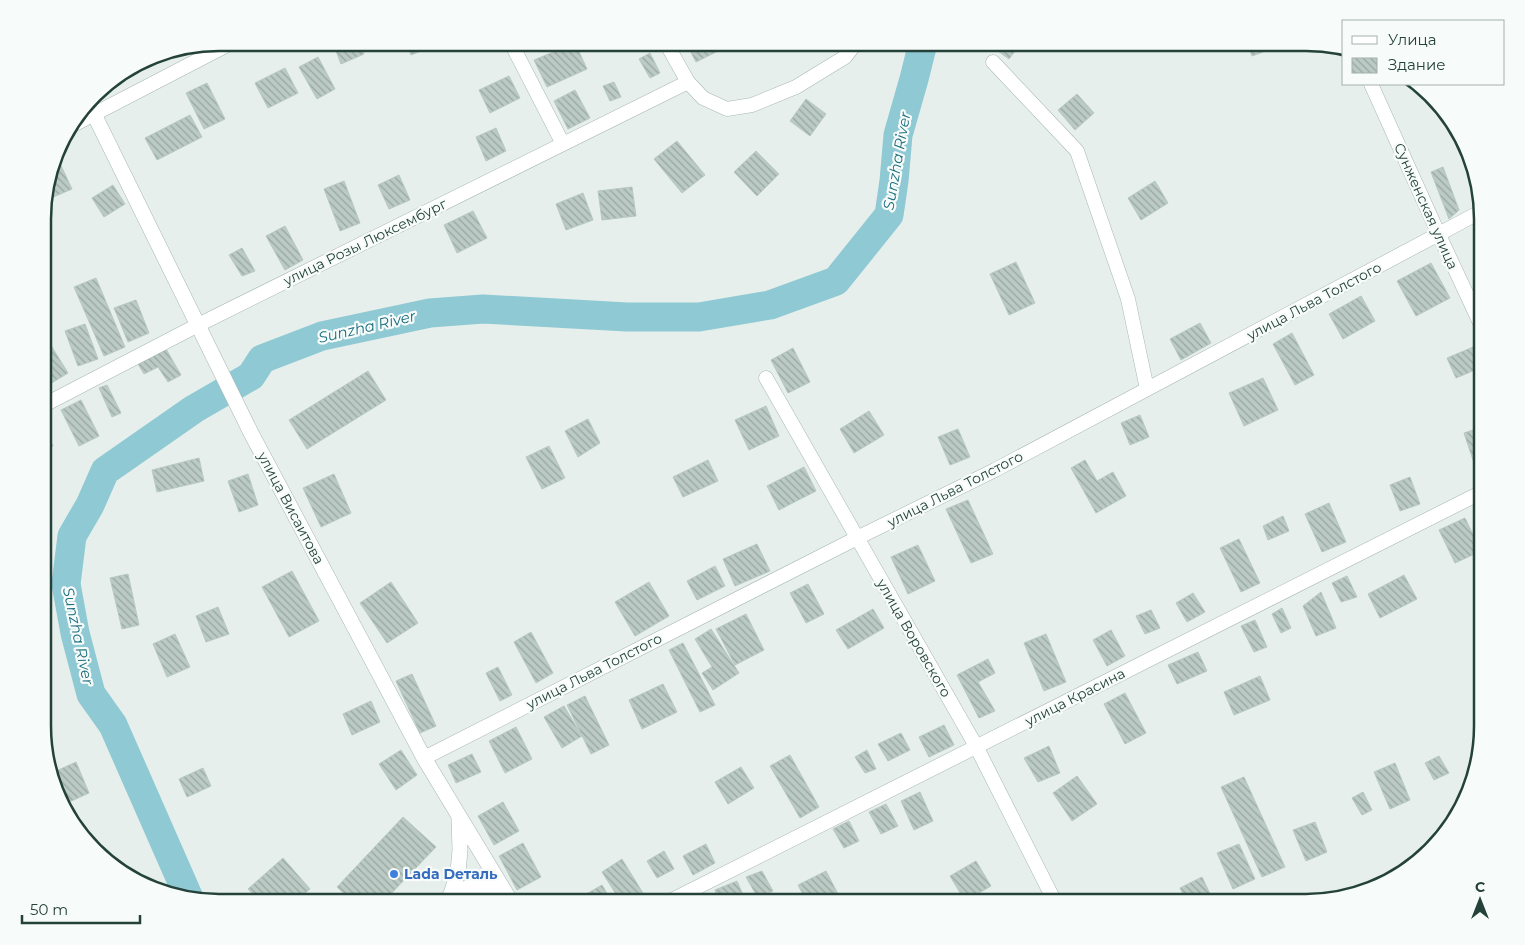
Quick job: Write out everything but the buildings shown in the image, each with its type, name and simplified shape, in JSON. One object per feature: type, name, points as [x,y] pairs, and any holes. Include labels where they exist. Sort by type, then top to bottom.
[{"type":"street","points":[[671,52],[688,82],[703,98],[728,109],[752,105],[796,87],[845,57],[849,51]]},
{"type":"street","points":[[95,108],[210,52]]},
{"type":"street","points":[[516,52],[563,144]]},
{"type":"street","points":[[993,62],[1077,151],[1128,299],[1147,389]]},
{"type":"street","name":"улица Розы Люксембург","points":[[51,401],[198,325],[688,82]]},
{"type":"street","name":"Сунженская улица","points":[[1371,85],[1438,235],[1473,308]]},
{"type":"street","name":"улица Висаитова","points":[[93,110],[251,432],[424,758],[505,894]]},
{"type":"street","name":"улица Льва Толстого","points":[[424,758],[995,470],[1473,216]]},
{"type":"street","name":"улица Воровского","points":[[766,378],[976,746],[1051,893]]},
{"type":"street","name":"улица Красина","points":[[685,894],[1473,497]]},
{"type":"street","points":[[449,894],[458,872],[460,850],[459,816]]},
{"type":"street","points":[[454,894],[463,889],[476,886],[489,888],[500,894]]},
{"type":"waterway","name":"Sunzha River","points":[[185,890],[113,725],[91,694],[75,633],[66,584],[72,536],[90,505],[105,471],[194,409],[251,376],[262,359],[322,336],[430,313],[483,309],[627,317],[699,317],[770,305],[836,281],[889,215],[898,135],[921,51]]},
{"type":"place","name":"Lada Dеталь","points":[[394,874]]}]
